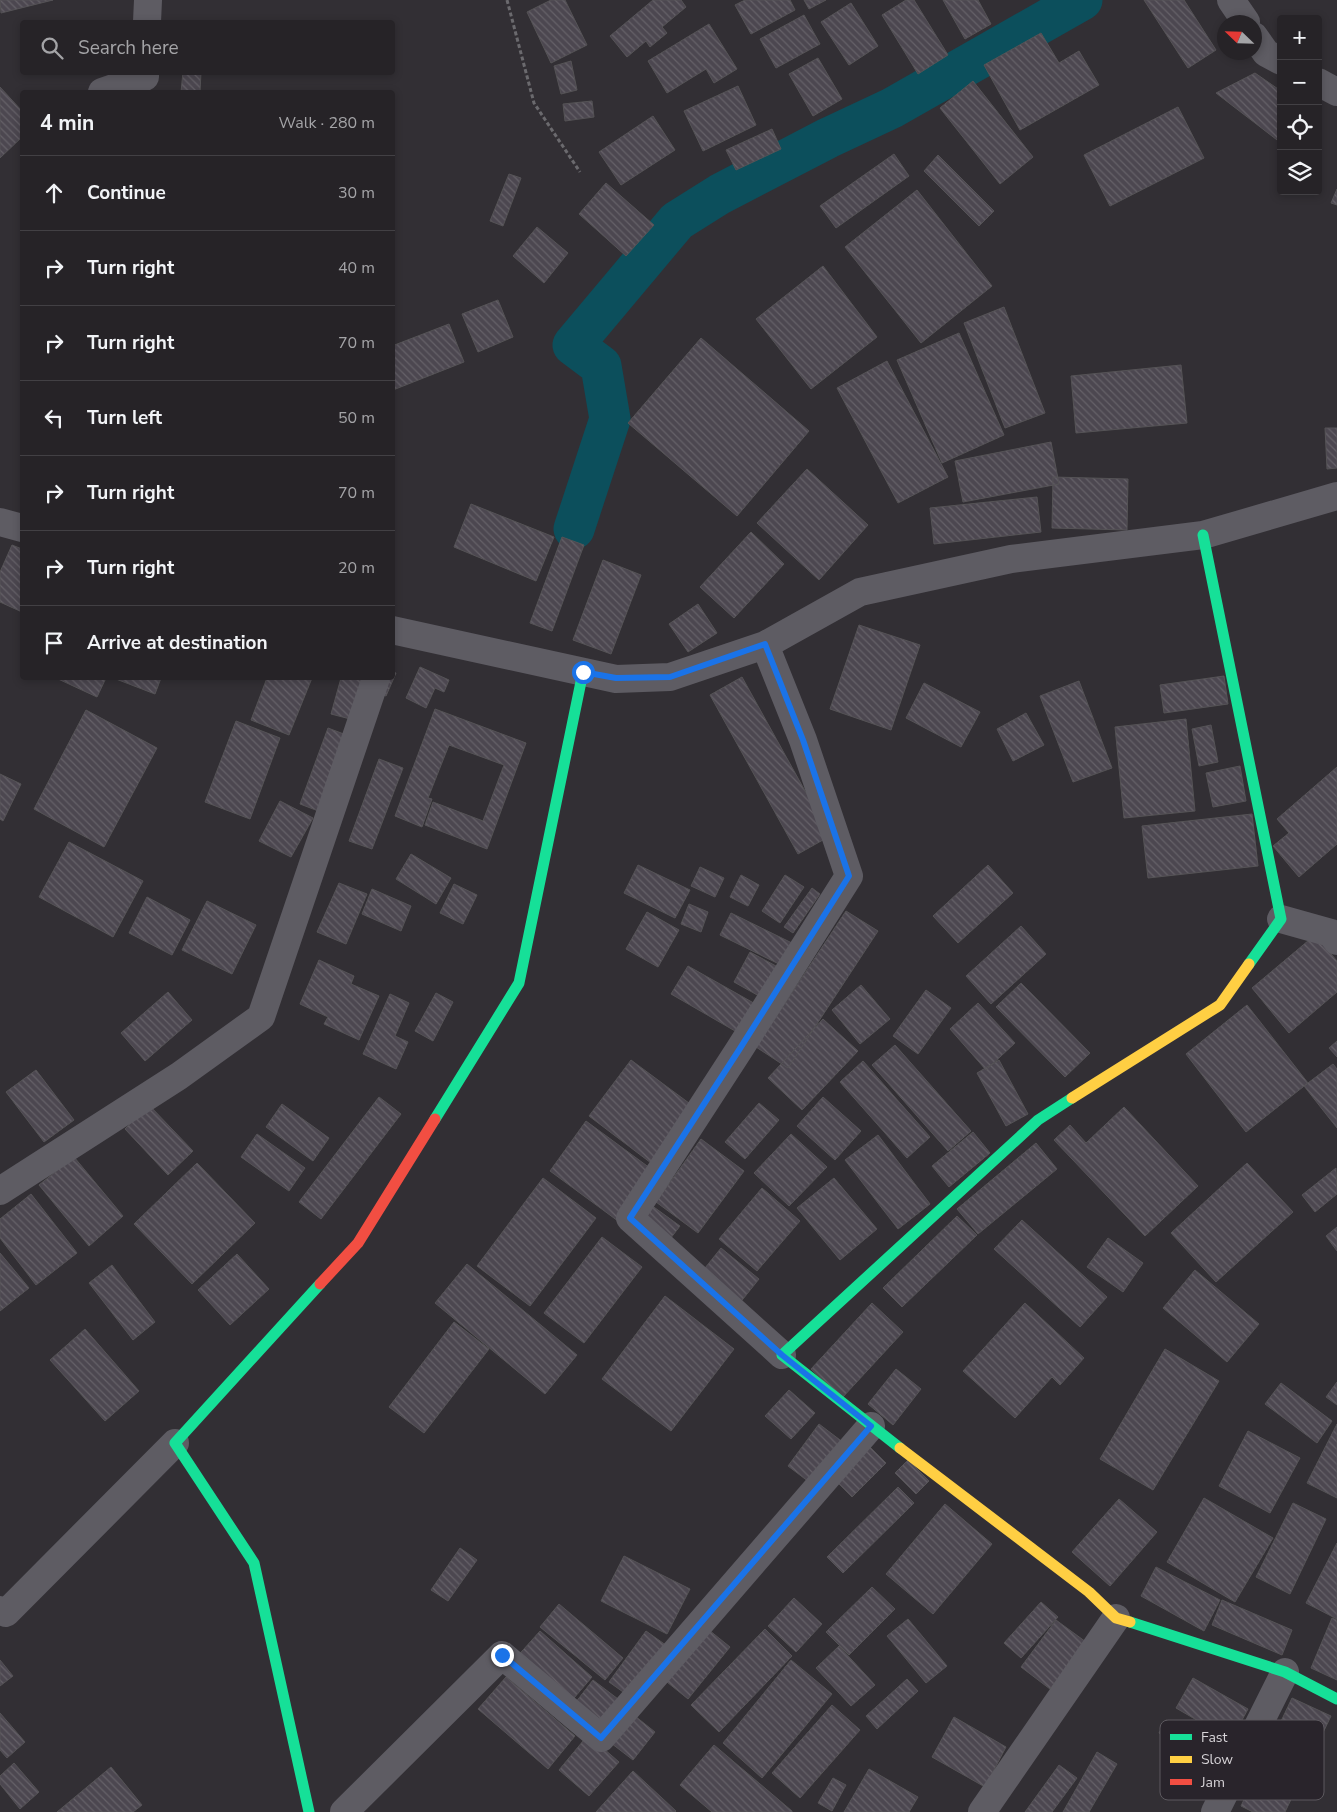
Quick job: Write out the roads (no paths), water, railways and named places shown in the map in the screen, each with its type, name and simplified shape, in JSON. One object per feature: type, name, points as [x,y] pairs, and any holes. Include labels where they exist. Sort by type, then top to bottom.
[{"type":"street","points":[[147,20],[148,0]]},
{"type":"street","points":[[1231,0],[1241,15]]},
{"type":"street","points":[[1262,47],[1266,53],[1279,60]]},
{"type":"street","points":[[108,90],[145,77],[145,75]]},
{"type":"street","points":[[1322,84],[1337,92]]},
{"type":"street","points":[[395,631],[616,678],[670,677],[765,644],[860,592],[1011,558],[1203,535],[1337,496]]},
{"type":"street","points":[[0,522],[20,527]]},
{"type":"street","points":[[782,1355],[1038,1120],[1220,1005],[1281,919],[1203,535]]},
{"type":"street","points":[[765,644],[803,740],[849,876],[630,1218],[782,1355],[871,1426],[1090,1592],[1116,1618],[1285,1672],[1337,1699]]},
{"type":"street","points":[[0,1610],[6,1613],[175,1444],[358,1243],[519,983],[583,672]]},
{"type":"street","points":[[0,1191],[179,1076],[260,1017],[375,680]]},
{"type":"street","points":[[1281,919],[1331,933],[1337,941]]},
{"type":"street","points":[[344,1812],[502,1655],[601,1738],[871,1426]]},
{"type":"street","points":[[175,1444],[254,1563],[309,1812]]},
{"type":"street","points":[[982,1812],[1116,1618]]},
{"type":"street","points":[[1261,1720],[1285,1672]]},
{"type":"street","points":[[1215,1812],[1221,1800]]},
{"type":"waterway","points":[[574,529],[610,419],[601,366],[573,345],[677,221],[720,194],[828,138],[892,108],[1082,0]]}]
